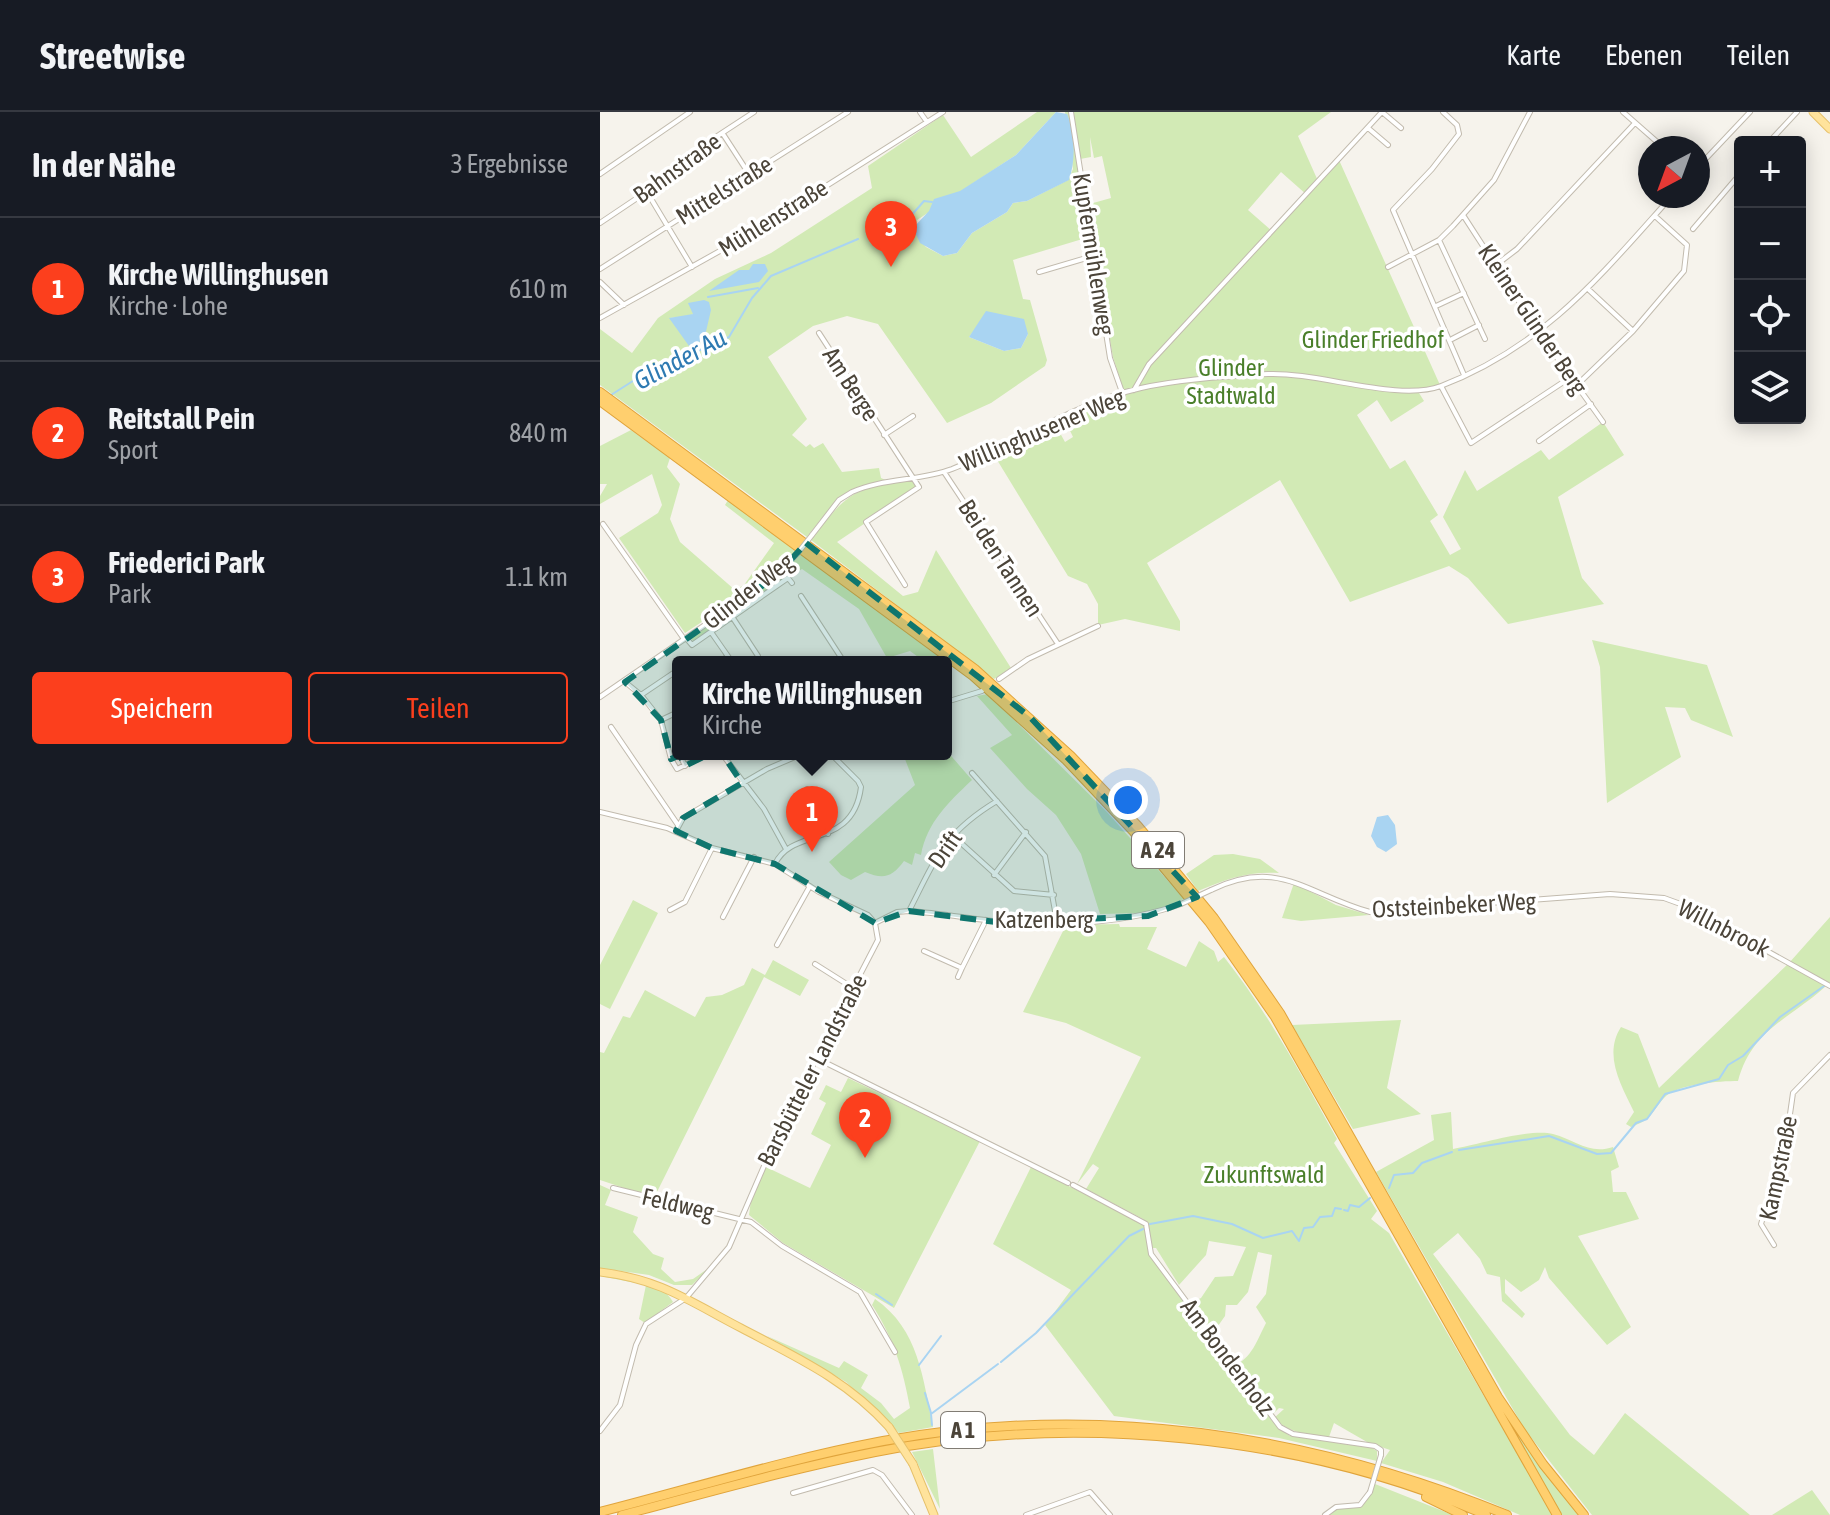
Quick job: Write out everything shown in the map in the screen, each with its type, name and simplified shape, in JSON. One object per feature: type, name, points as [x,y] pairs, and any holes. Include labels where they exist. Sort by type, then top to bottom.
[{"type":"highway","name":"A 24","points":[[600,392],[975,669],[1071,756],[1138,826],[1214,918],[1280,1013],[1498,1397],[1543,1464],[1584,1515]]},
{"type":"highway","name":"A 24","points":[[600,401],[946,656]]},
{"type":"highway","name":"A 24","points":[[952,661],[1046,741],[1133,831],[1209,922],[1275,1017],[1557,1515]]},
{"type":"highway","name":"A 1","points":[[600,1512],[883,1441],[985,1428],[1082,1424],[1191,1431],[1307,1450],[1404,1475],[1506,1515]]},
{"type":"highway","name":"A 1","points":[[622,1515],[876,1452],[980,1437],[1047,1432],[1128,1434],[1228,1444],[1320,1462],[1486,1515]]},
{"type":"highway","points":[[1384,1480],[1463,1515]]},
{"type":"main road","points":[[1813,112],[1829,125]]},
{"type":"main road","points":[[600,1272],[647,1280],[686,1298],[828,1374],[852,1391],[889,1427],[913,1464],[934,1515]]},
{"type":"street","points":[[602,173],[690,112]]},
{"type":"street","name":"Bahnstraße","points":[[600,223],[673,174],[696,150],[754,112]]},
{"type":"street","name":"Mittelstraße","points":[[600,269],[848,112]]},
{"type":"street","points":[[920,112],[927,122]]},
{"type":"street","name":"Mühlenstraße","points":[[600,318],[692,267],[943,112]]},
{"type":"street","name":"Kupfermühlenweg","points":[[1071,112],[1110,358],[1123,395]]},
{"type":"street","name":"Willinghusener Weg","points":[[812,535],[845,495],[873,484],[944,471],[1134,390],[1149,364],[1382,112],[1401,128]]},
{"type":"street","points":[[1443,112],[1457,125],[1459,134],[1432,169],[1393,210],[1464,375]]},
{"type":"street","points":[[1388,267],[1439,240],[1463,215],[1494,180],[1530,112]]},
{"type":"street","points":[[1623,112],[1650,136]]},
{"type":"street","points":[[1710,154],[1749,112]]},
{"type":"street","points":[[1775,136],[1797,112]]},
{"type":"street","points":[[1496,265],[1517,249],[1602,162],[1635,123]]},
{"type":"street","points":[[1368,128],[1388,145]]},
{"type":"street","points":[[723,134],[749,174]]},
{"type":"street","points":[[1693,229],[1734,181]]},
{"type":"street","points":[[647,192],[692,267]]},
{"type":"street","points":[[1134,390],[1268,374],[1310,375],[1418,393],[1441,386],[1540,334],[1588,289],[1661,208]]},
{"type":"street","name":"Kleiner Glinder Berg","points":[[1463,215],[1540,334],[1603,422]]},
{"type":"street","points":[[1577,385],[1633,331],[1684,271],[1687,245],[1654,216]]},
{"type":"street","points":[[1439,240],[1485,339]]},
{"type":"street","points":[[1039,272],[1093,256]]},
{"type":"street","points":[[600,282],[624,305]]},
{"type":"street","points":[[1588,289],[1633,331]]},
{"type":"street","points":[[1436,306],[1464,293]]},
{"type":"street","points":[[1450,340],[1479,325]]},
{"type":"street","name":"Am Berge","points":[[819,333],[914,478]]},
{"type":"street","points":[[1441,386],[1471,443],[1571,377]]},
{"type":"street","points":[[1539,441],[1591,404]]},
{"type":"street","name":"Am Berge","points":[[884,435],[913,416]]},
{"type":"street","name":"Bei den Tannen","points":[[944,471],[1058,644]]},
{"type":"street","points":[[905,585],[866,522],[919,487],[914,478]]},
{"type":"street","points":[[603,524],[692,645],[790,580]]},
{"type":"street","name":"Glinder Weg","points":[[600,697],[772,579],[812,535]]},
{"type":"street","points":[[801,596],[838,656]]},
{"type":"street","points":[[733,618],[758,656]]},
{"type":"street","points":[[999,679],[1058,644],[1098,626]]},
{"type":"street","points":[[711,632],[726,656]]},
{"type":"street","points":[[641,695],[672,674]]},
{"type":"street","points":[[625,682],[641,695],[661,720],[671,759],[677,769],[695,760]]},
{"type":"street","points":[[952,700],[982,691]]},
{"type":"street","points":[[661,720],[672,715]]},
{"type":"street","points":[[611,727],[677,828]]},
{"type":"street","points":[[682,760],[685,766]]},
{"type":"street","points":[[726,760],[764,809],[786,849]]},
{"type":"street","points":[[677,828],[683,818],[742,783],[790,760]]},
{"type":"street","points":[[775,864],[786,849],[828,834],[850,814],[861,787],[836,760]]},
{"type":"street","points":[[972,773],[1045,856],[1057,922]]},
{"type":"street","points":[[807,789],[828,834]]},
{"type":"street","name":"Drift","points":[[909,911],[951,834],[997,801]]},
{"type":"street","points":[[600,812],[677,828],[712,848],[775,864],[810,886],[860,910],[875,923]]},
{"type":"street","points":[[994,876],[1026,832]]},
{"type":"street","points":[[951,834],[1014,891],[1054,895]]},
{"type":"street","points":[[670,910],[685,902],[712,848]]},
{"type":"street","points":[[723,917],[754,857]]},
{"type":"street","name":"Oststeinbeker Weg","points":[[1211,890],[1231,880],[1257,874],[1280,876],[1339,903],[1370,912],[1610,894]]},
{"type":"street","points":[[777,945],[810,886]]},
{"type":"street","name":"Katzenberg","points":[[875,923],[897,912],[909,911],[986,920],[1057,922],[1148,916],[1211,890]]},
{"type":"street","name":"Willnbrook","points":[[1610,894],[1664,898],[1686,906],[1830,986]]},
{"type":"street","points":[[958,977],[986,920]]},
{"type":"street","name":"Barsbütteler Landstraße","points":[[600,1431],[620,1405],[636,1345],[646,1324],[686,1298],[723,1257],[743,1219],[757,1177],[878,940],[875,923]]},
{"type":"street","points":[[924,951],[962,968]]},
{"type":"street","points":[[815,964],[853,988]]},
{"type":"street","name":"Kampstraße","points":[[1774,1245],[1761,1224],[1786,1142],[1793,1093],[1830,1055]]},
{"type":"street","name":"Am Bondenholz","points":[[816,1058],[1146,1224],[1151,1254],[1280,1427],[1293,1434],[1375,1446],[1381,1450],[1370,1492],[1360,1505],[1330,1509],[1325,1515]]},
{"type":"street","name":"Feldweg","points":[[613,1188],[743,1219]]},
{"type":"street","points":[[743,1219],[860,1292],[895,1352]]},
{"type":"street","points":[[793,1493],[873,1470],[882,1475],[912,1515]]},
{"type":"street","points":[[1026,1515],[1090,1492],[1110,1515]]},
{"type":"highlighted area","points":[[806,543],[1030,717],[1197,897],[1148,916],[1004,923],[909,911],[875,923],[775,864],[712,848],[676,831],[683,818],[742,783],[719,749],[685,766],[680,755],[671,759],[661,720],[625,682],[776,576]]},
{"type":"green space","points":[[1037,112],[1056,112],[1016,155],[917,220],[915,233],[926,247],[943,256],[957,253],[972,233],[1007,212],[1013,203],[1027,201],[1068,180],[1073,169],[1065,112],[1331,112],[1298,136],[1318,181],[1339,160],[1440,385],[1419,393],[1424,401],[1391,422],[1377,400],[1357,415],[1390,469],[1405,460],[1438,515],[1430,521],[1450,555],[1461,549],[1443,517],[1465,470],[1477,491],[1541,450],[1549,460],[1603,422],[1624,455],[1558,497],[1582,578],[1604,604],[1508,624],[1468,578],[1449,566],[1350,602],[1280,480],[1147,563],[1180,621],[1180,631],[1125,619],[1098,625],[1098,604],[1087,584],[1068,576],[991,450],[1055,424],[1065,442],[1073,437],[1065,420],[1125,395],[1113,357],[1086,205],[1111,198],[1102,156],[1094,158],[1090,137],[1091,157],[1080,159],[1089,237],[1013,260],[1023,299],[1030,300],[1047,360],[1045,366],[991,403],[947,423],[878,324],[847,316],[813,326],[768,357],[807,419],[792,435],[806,447],[810,444],[814,448],[823,443],[842,472],[879,468],[881,478],[888,481],[860,487],[841,498],[807,537],[600,385],[600,329],[632,353],[658,318],[715,279],[771,253],[872,188],[868,166],[943,115],[971,157]],"holes":[[[1281,172],[1307,195],[1273,232],[1248,210]],[[709,302],[709,310],[692,320],[697,325],[708,317],[704,331],[686,339],[670,318],[690,316]],[[981,321],[1028,334],[1021,348],[1004,351],[969,337]]]},
{"type":"green space","points":[[631,430],[670,458],[667,467],[680,484],[670,519],[680,542],[735,590],[744,585],[774,543],[725,505],[728,500],[797,550],[773,575],[685,633],[619,538],[658,513],[662,505],[652,474],[600,504],[600,496],[607,484],[600,484],[600,446]]},
{"type":"green space","points":[[915,479],[919,487],[837,542],[903,596],[918,592],[936,550],[1011,668],[994,679],[811,540],[835,510],[854,494]]},
{"type":"green space","points":[[801,553],[938,656],[917,656],[910,651],[886,656],[859,609],[802,569],[693,641],[690,637],[777,578]]},
{"type":"green space","points":[[1592,640],[1707,665],[1733,737],[1691,720],[1685,708],[1665,707],[1681,757],[1607,803],[1600,667]]},
{"type":"green space","points":[[988,694],[1107,812],[1184,899],[1147,913],[1100,914],[1081,854],[1056,815],[1027,789],[990,748],[1012,735],[977,696]]},
{"type":"green space","points":[[952,757],[972,780],[934,823],[921,855],[915,853],[912,865],[904,861],[887,876],[865,872],[851,880],[841,875],[829,862],[915,785],[905,760],[952,760]]},
{"type":"green space","points":[[1233,854],[1260,859],[1279,873],[1238,877],[1198,891],[1186,874],[1214,855]]},
{"type":"green space","points":[[1294,883],[1336,905],[1369,915],[1301,921],[1282,918]]},
{"type":"green space","points":[[633,900],[658,913],[610,1009],[600,1004],[600,965]]},
{"type":"green space","points":[[1830,917],[1830,982],[1764,1035],[1745,1062],[1738,1081],[1678,1089],[1664,1098],[1643,1121],[1631,1127],[1626,1124],[1634,1112],[1619,1081],[1614,1059],[1616,1038],[1621,1027],[1638,1034],[1659,1088],[1789,963]]},
{"type":"green space","name":"Zukunftswald","points":[[1119,924],[1120,927],[1157,927],[1147,949],[1186,967],[1199,941],[1214,951],[1218,962],[1224,957],[1284,1046],[1337,1139],[1334,1143],[1377,1211],[1371,1219],[1389,1233],[1553,1515],[1520,1515],[1443,1482],[1381,1463],[1390,1450],[1367,1442],[1334,1423],[1329,1437],[1300,1432],[1280,1423],[1274,1418],[1284,1409],[1279,1408],[1272,1415],[1233,1365],[1249,1354],[1266,1323],[1256,1307],[1266,1294],[1272,1255],[1258,1252],[1248,1292],[1237,1305],[1226,1305],[1225,1316],[1213,1333],[1190,1303],[1201,1298],[1215,1277],[1233,1276],[1246,1247],[1209,1241],[1206,1255],[1179,1285],[1156,1248],[1150,1248],[1149,1226],[1143,1219],[1086,1189],[1099,1168],[1093,1164],[1077,1184],[1141,1057],[1066,1023],[1023,1012],[1066,925]]},
{"type":"green space","points":[[773,960],[809,980],[800,996],[764,977],[654,1198],[600,1180],[600,1052],[604,1053],[623,1016],[630,1018],[645,990],[695,1017],[706,997],[722,995],[744,985],[752,968],[765,975]]},
{"type":"green space","points":[[1401,1020],[1387,1088],[1421,1114],[1353,1129],[1292,1025]]},
{"type":"green space","points":[[848,1078],[980,1141],[894,1308],[783,1243],[749,1215],[751,1200],[766,1167],[810,1188],[831,1145],[811,1134],[826,1103],[819,1099],[826,1085],[841,1092]]},
{"type":"green space","points":[[1451,1112],[1453,1149],[1518,1135],[1543,1133],[1590,1148],[1613,1147],[1619,1167],[1611,1171],[1613,1192],[1626,1192],[1639,1219],[1578,1236],[1631,1327],[1607,1345],[1549,1278],[1545,1267],[1539,1280],[1521,1292],[1505,1279],[1505,1293],[1525,1314],[1522,1318],[1502,1301],[1500,1277],[1487,1274],[1480,1259],[1458,1233],[1433,1254],[1570,1435],[1594,1455],[1625,1413],[1750,1515],[1592,1515],[1525,1430],[1376,1172],[1434,1140],[1431,1115]]},
{"type":"green space","points":[[1031,1167],[1144,1224],[1151,1257],[1279,1428],[1290,1436],[1372,1448],[1377,1451],[1377,1461],[1279,1438],[1114,1416],[1045,1325],[1071,1290],[993,1244]]},
{"type":"green space","points":[[600,1185],[611,1190],[605,1205],[638,1217],[633,1232],[653,1254],[664,1258],[661,1269],[675,1282],[693,1279],[713,1265],[692,1285],[674,1285],[649,1275],[600,1268]]},
{"type":"green space","points":[[600,1276],[651,1284],[673,1302],[645,1323],[639,1319],[646,1285]]},
{"type":"green space","points":[[875,1299],[890,1311],[910,1340],[922,1373],[933,1427],[899,1433],[846,1382],[767,1336],[839,1368],[844,1361],[868,1375],[861,1388],[881,1403],[894,1419],[910,1408],[897,1355],[872,1305]]},
{"type":"green space","points":[[1487,1381],[1541,1466],[1578,1515],[1560,1515]]},
{"type":"green space","points":[[933,1449],[940,1509],[912,1452]]},
{"type":"green space","points":[[1375,1484],[1453,1515],[1327,1515],[1336,1509],[1362,1506]]},
{"type":"green space","points":[[1812,1490],[1830,1515],[1772,1515]]},
{"type":"water","points":[[1056,112],[1067,114],[1072,130],[1074,155],[1069,180],[1027,201],[1013,203],[1007,212],[972,233],[957,253],[943,256],[920,243],[913,228],[929,211],[934,199],[960,191],[1016,155]]},
{"type":"water","points":[[753,264],[765,264],[768,271],[759,282],[709,291],[739,270],[749,270]]},
{"type":"water","points":[[709,302],[711,310],[704,340],[689,346],[669,318],[693,314],[688,303]]},
{"type":"water","points":[[986,311],[1024,319],[1028,334],[1021,348],[1004,351],[969,337]]},
{"type":"water","points":[[1388,815],[1395,825],[1397,844],[1386,852],[1377,847],[1371,836],[1377,817]]},
{"type":"waterway","name":"Glinder Au","points":[[877,242],[909,218],[924,201],[932,202]]},
{"type":"waterway","name":"Glinder Au","points":[[611,395],[636,379],[729,337],[752,298],[771,276],[858,239]]},
{"type":"waterway","points":[[708,297],[758,288]]},
{"type":"waterway","points":[[1459,1150],[1549,1136],[1597,1154],[1611,1153],[1636,1123],[1647,1119],[1665,1094],[1719,1079],[1728,1065],[1743,1056],[1780,1017],[1824,986]]},
{"type":"waterway","points":[[1389,1188],[1394,1175],[1413,1173],[1422,1163],[1452,1152]]},
{"type":"waterway","points":[[1344,1210],[1348,1211],[1350,1205],[1359,1207],[1370,1198]]},
{"type":"waterway","points":[[1150,1224],[1193,1216],[1232,1224],[1263,1238],[1292,1231],[1299,1241],[1304,1228],[1313,1227],[1320,1217],[1332,1216],[1335,1208],[1341,1209]]},
{"type":"waterway","points":[[1001,1362],[1036,1333],[1129,1236],[1143,1229]]},
{"type":"waterway","points":[[876,1294],[892,1305]]},
{"type":"waterway","points":[[919,1365],[941,1336]]},
{"type":"waterway","points":[[932,1425],[931,1414],[998,1364]]},
{"type":"waterway","points":[[925,1393],[931,1413]]},
{"type":"place","name":"Friederici Park","points":[[891,267]]},
{"type":"place","name":"Kirche Willinghusen","points":[[812,852]]},
{"type":"place","name":"Reitstall Pein","points":[[865,1158]]},
{"type":"park label","name":"Glinder Friedhof","points":[[1373,339]]},
{"type":"park label","name":"Glinder Stadtwald","points":[[1231,381]]}]
